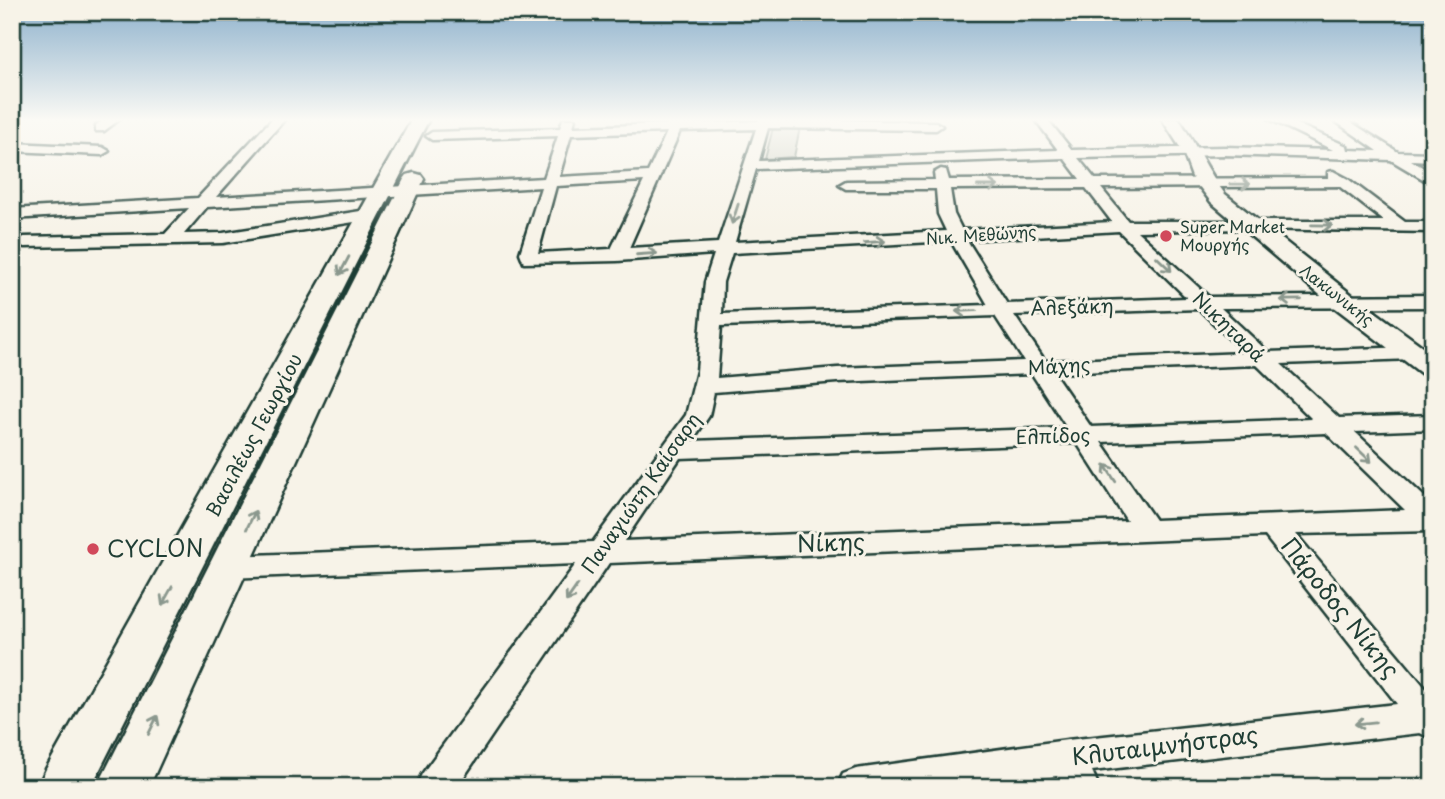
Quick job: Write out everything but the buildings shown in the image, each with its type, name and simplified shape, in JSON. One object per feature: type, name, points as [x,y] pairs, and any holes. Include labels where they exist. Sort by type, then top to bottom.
[{"type":"main road","name":"Βασιλέως Γεωργίου","points":[[64,787],[413,156]]},
{"type":"main road","name":"Λακωνικής","points":[[1194,156],[1207,184],[1247,223],[1342,300],[1433,368]]},
{"type":"main road","name":"Βασιλέως Γεωργίου","points":[[123,787],[229,567],[389,199]]},
{"type":"street","points":[[168,241],[244,156]]},
{"type":"street","points":[[530,259],[528,253],[558,156]]},
{"type":"street","points":[[617,256],[662,156]]},
{"type":"street","name":"Παναγιώτη Καίσαρη","points":[[435,787],[696,416],[706,386],[714,282],[754,156]]},
{"type":"street","points":[[752,165],[773,156]]},
{"type":"street","points":[[849,156],[846,190],[942,186],[1343,182]]},
{"type":"street","points":[[937,156],[970,156]]},
{"type":"street","name":"Νικηταρά","points":[[1070,156],[1090,186],[1124,226],[1432,520]]},
{"type":"street","points":[[1308,156],[1400,226]]},
{"type":"street","points":[[1394,156],[1433,181]]},
{"type":"street","points":[[1405,156],[1433,157]]},
{"type":"street","points":[[940,157],[946,214],[956,236],[1001,310],[1147,530]]},
{"type":"street","points":[[12,214],[202,202],[389,199],[550,181],[653,176]]},
{"type":"street","points":[[18,245],[223,238],[389,199]]},
{"type":"street","points":[[18,245],[70,210]]},
{"type":"street","name":"Νικ. Μεθώνης","points":[[530,259],[1124,226],[1247,223],[1433,227]]},
{"type":"street","name":"Αλεξάκη","points":[[712,320],[1204,303],[1433,301]]},
{"type":"street","name":"Μάχης","points":[[706,386],[837,375],[1412,353]]},
{"type":"street","name":"Ελπίδος","points":[[674,450],[1433,422]]},
{"type":"street","name":"Νίκης","points":[[229,567],[1432,520]]},
{"type":"street","name":"Πάροδος Νίκης","points":[[1273,526],[1431,718]]},
{"type":"street","name":"Κλυταιμνήστρας","points":[[856,787],[1073,772],[1431,718]]},
{"type":"shaded area","points":[[766,156],[794,156],[794,157],[765,159]]},
{"type":"place","name":"Super Market Μουργής","points":[[1166,236]]},
{"type":"place","name":"CYCLON","points":[[93,549]]}]
